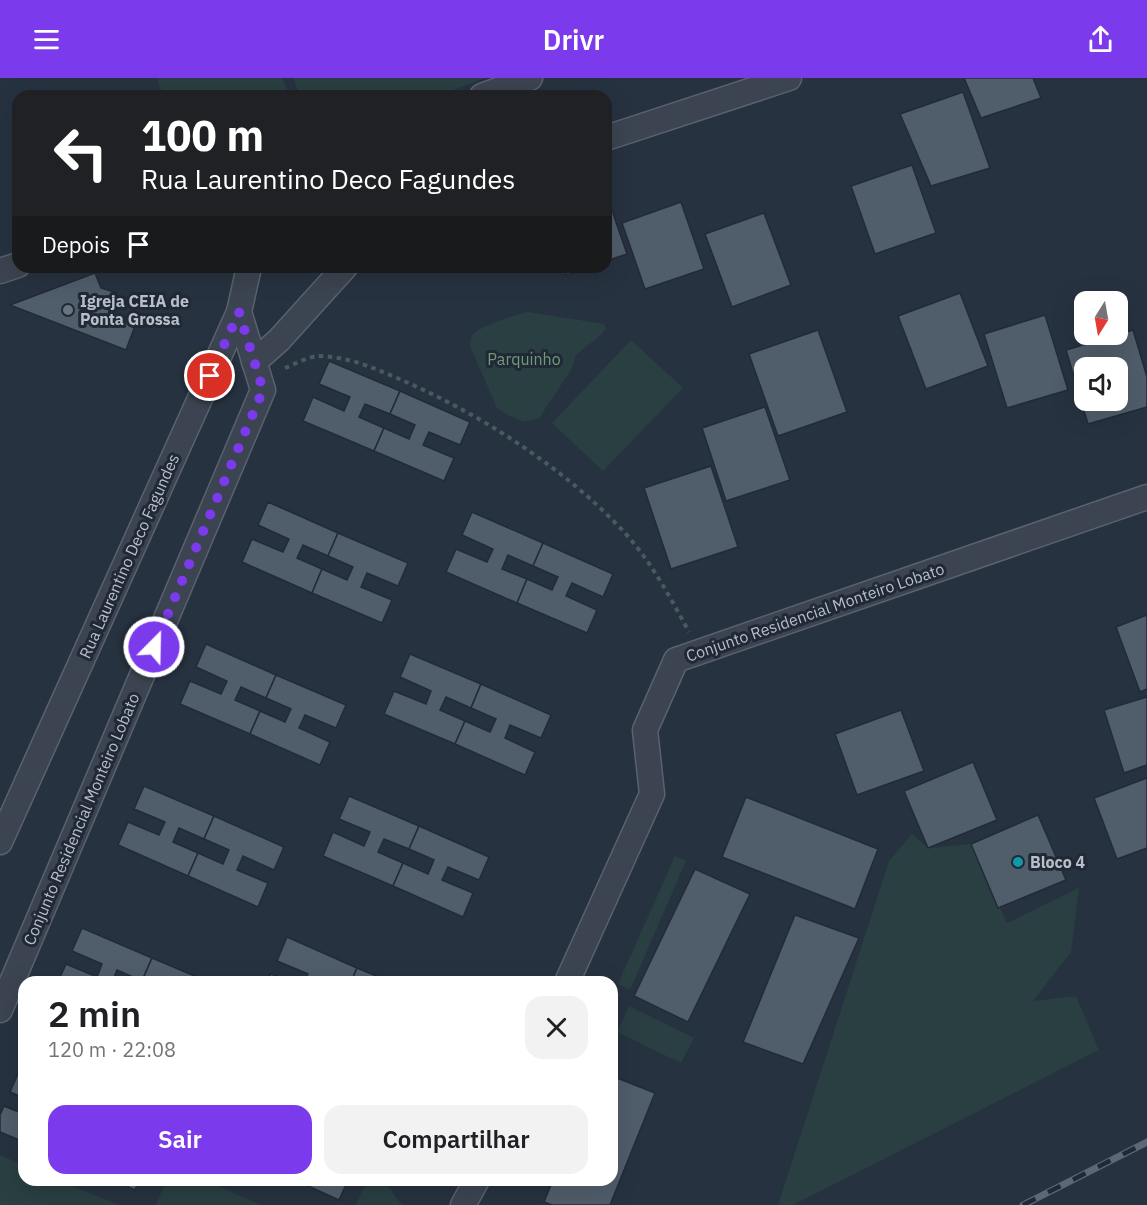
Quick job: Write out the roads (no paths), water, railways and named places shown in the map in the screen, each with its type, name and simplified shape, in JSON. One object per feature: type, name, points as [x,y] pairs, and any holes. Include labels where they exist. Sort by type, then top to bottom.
[{"type":"street","points":[[498,90],[530,78]]},
{"type":"street","points":[[612,136],[789,78]]},
{"type":"street","name":"Rua Laurentino Deco Fagundes","points":[[0,842],[239,312],[248,273]]},
{"type":"street","points":[[256,369],[340,273]]},
{"type":"street","name":"Conjunto Residencial Monteiro Lobato","points":[[0,1010],[263,390],[239,312]]},
{"type":"street","name":"Conjunto Residencial Monteiro Lobato","points":[[570,976],[652,794],[645,730],[676,660],[1147,497]]},
{"type":"street","points":[[463,1205],[474,1186]]},
{"type":"railway","points":[[1023,1205],[1147,1142]]},
{"type":"place","name":"Igreja CEIA de Ponta Grossa","points":[[68,310]]},
{"type":"place","name":"Bloco 4","points":[[1018,862]]},
{"type":"park label","name":"Parquinho","points":[[524,359]]}]
